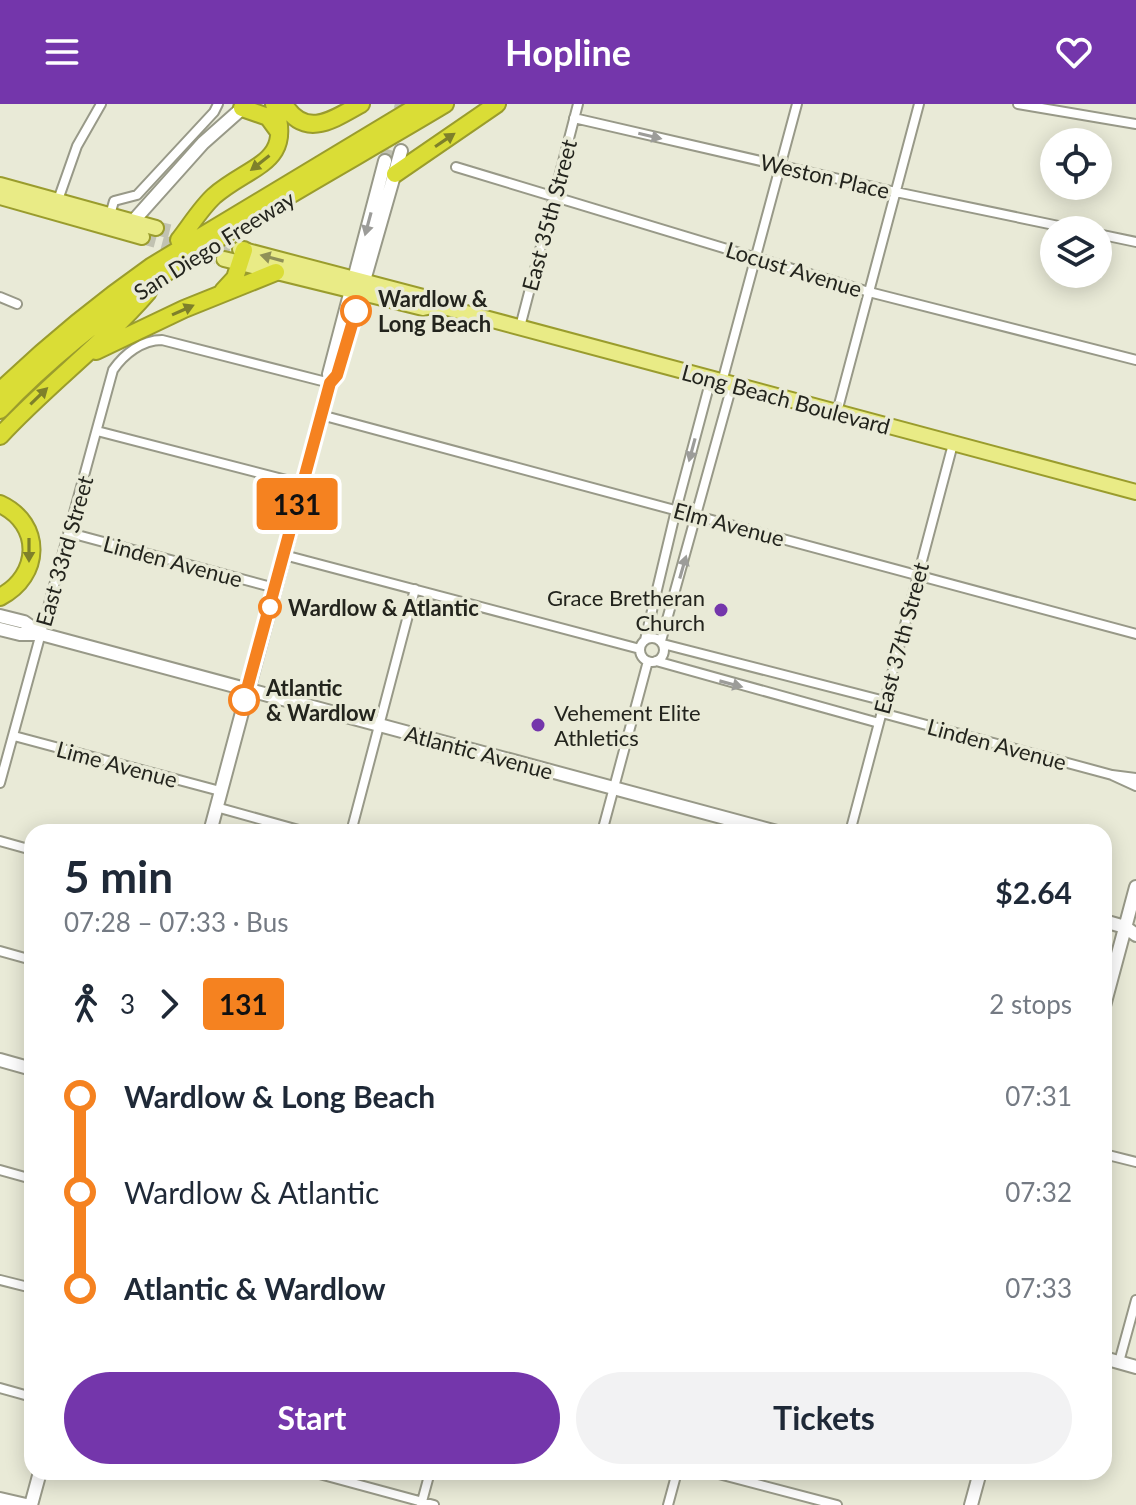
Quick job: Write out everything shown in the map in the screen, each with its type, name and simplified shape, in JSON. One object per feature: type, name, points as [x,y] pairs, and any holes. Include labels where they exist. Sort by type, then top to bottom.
[{"type":"highway","points":[[179,240],[213,197],[267,158],[278,146],[281,137],[274,104]]},
{"type":"highway","points":[[284,104],[317,124],[361,104]]},
{"type":"highway","name":"San Diego Freeway","points":[[0,381],[76,313],[179,240],[405,104]]},
{"type":"highway","points":[[0,391],[64,332],[152,266],[421,104]]},
{"type":"highway","points":[[0,436],[123,321],[166,273],[177,255],[429,104]]},
{"type":"highway","name":"San Diego Freeway","points":[[0,410],[75,340],[166,273],[445,104]]},
{"type":"highway","points":[[390,168],[497,104]]},
{"type":"highway","points":[[244,106],[268,117],[281,137]]},
{"type":"highway","points":[[219,295],[233,281],[237,256]]},
{"type":"highway","points":[[80,358],[276,272]]},
{"type":"highway","points":[[0,504],[22,520],[32,547],[24,576],[12,590],[0,597]]},
{"type":"main road","points":[[128,227],[203,143],[244,106]]},
{"type":"main road","points":[[212,824],[330,383],[329,374],[390,168],[401,151]]},
{"type":"main road","points":[[0,185],[110,215],[142,237]]},
{"type":"main road","points":[[0,197],[128,227],[156,228]]},
{"type":"main road","name":"Long Beach Boulevard","points":[[237,256],[357,286]]},
{"type":"main road","name":"Long Beach Boulevard","points":[[237,256],[276,272],[427,298],[436,305],[1136,492]]},
{"type":"main road","name":"Atlantic Avenue","points":[[0,616],[24,622],[41,634]]},
{"type":"main road","name":"Atlantic Avenue","points":[[0,629],[20,634],[41,634],[747,824]]},
{"type":"main road","points":[[1112,984],[1132,928],[1136,887]]},
{"type":"main road","points":[[1112,923],[1132,928]]},
{"type":"main road","points":[[0,1060],[24,1067]]},
{"type":"main road","points":[[1112,1360],[1136,1367]]},
{"type":"main road","points":[[0,1499],[28,1505],[37,1480]]},
{"type":"main road","points":[[971,1505],[978,1480]]},
{"type":"street","points":[[58,200],[77,146],[101,104]]},
{"type":"street","points":[[110,215],[114,201],[137,195],[218,104]]},
{"type":"street","name":"East 35th Street","points":[[520,327],[578,104]]},
{"type":"street","points":[[604,824],[652,661],[662,656],[662,643],[729,396],[722,382],[797,104]]},
{"type":"street","points":[[837,412],[919,104]]},
{"type":"street","points":[[1018,104],[1136,124]]},
{"type":"street","name":"Weston Place","points":[[574,118],[1040,222]]},
{"type":"street","name":"Locust Avenue","points":[[456,167],[869,292],[1136,360]]},
{"type":"street","points":[[1112,237],[1136,242]]},
{"type":"street","points":[[0,297],[17,304]]},
{"type":"street","name":"East 33rd Street","points":[[0,783],[113,370],[123,356],[155,340],[330,383]]},
{"type":"street","points":[[722,382],[708,390],[642,645],[642,656],[879,723]]},
{"type":"street","name":"Elm Avenue","points":[[321,415],[1136,634]]},
{"type":"street","points":[[97,431],[302,484]]},
{"type":"street","name":"East 37th Street","points":[[852,824],[953,444]]},
{"type":"street","name":"Linden Avenue","points":[[70,533],[275,588]]},
{"type":"street","points":[[284,555],[642,645],[655,638],[662,643],[885,701]]},
{"type":"street","points":[[353,824],[415,589]]},
{"type":"street","name":"Linden Avenue","points":[[882,713],[1112,775]]},
{"type":"street","name":"Lime Avenue","points":[[14,736],[220,791]]},
{"type":"street","points":[[1112,775],[1136,778]]},
{"type":"street","points":[[1112,775],[1136,786]]},
{"type":"street","points":[[216,807],[277,824]]},
{"type":"street","points":[[0,841],[24,848]]},
{"type":"street","points":[[0,951],[24,958]]},
{"type":"street","points":[[1112,1156],[1136,1162]]},
{"type":"street","points":[[0,1170],[24,1177]]},
{"type":"street","points":[[0,1280],[24,1286]]},
{"type":"street","points":[[1119,1362],[1136,1300]]},
{"type":"street","points":[[0,1388],[24,1395]]},
{"type":"street","points":[[340,1480],[434,1505]]},
{"type":"street","points":[[422,1503],[428,1480]]},
{"type":"street","points":[[668,1505],[675,1480]]},
{"type":"street","points":[[742,1480],[837,1505]]},
{"type":"tunnel","points":[[385,161],[401,104]]},
{"type":"tunnel","points":[[156,228],[240,249]]},
{"type":"tunnel","points":[[142,237],[224,259]]},
{"type":"bus line","name":"131","points":[[244,700],[330,383],[337,375],[356,311]]},
{"type":"place","name":"Wardlow & Long Beach","points":[[356,311]]},
{"type":"place","name":"Wardlow & Atlantic","points":[[270,607]]},
{"type":"place","name":"Grace Bretheran Church","points":[[721,610]]},
{"type":"place","name":"Atlantic & Wardlow","points":[[244,700]]},
{"type":"place","name":"Vehement Elite Athletics","points":[[538,725]]}]
